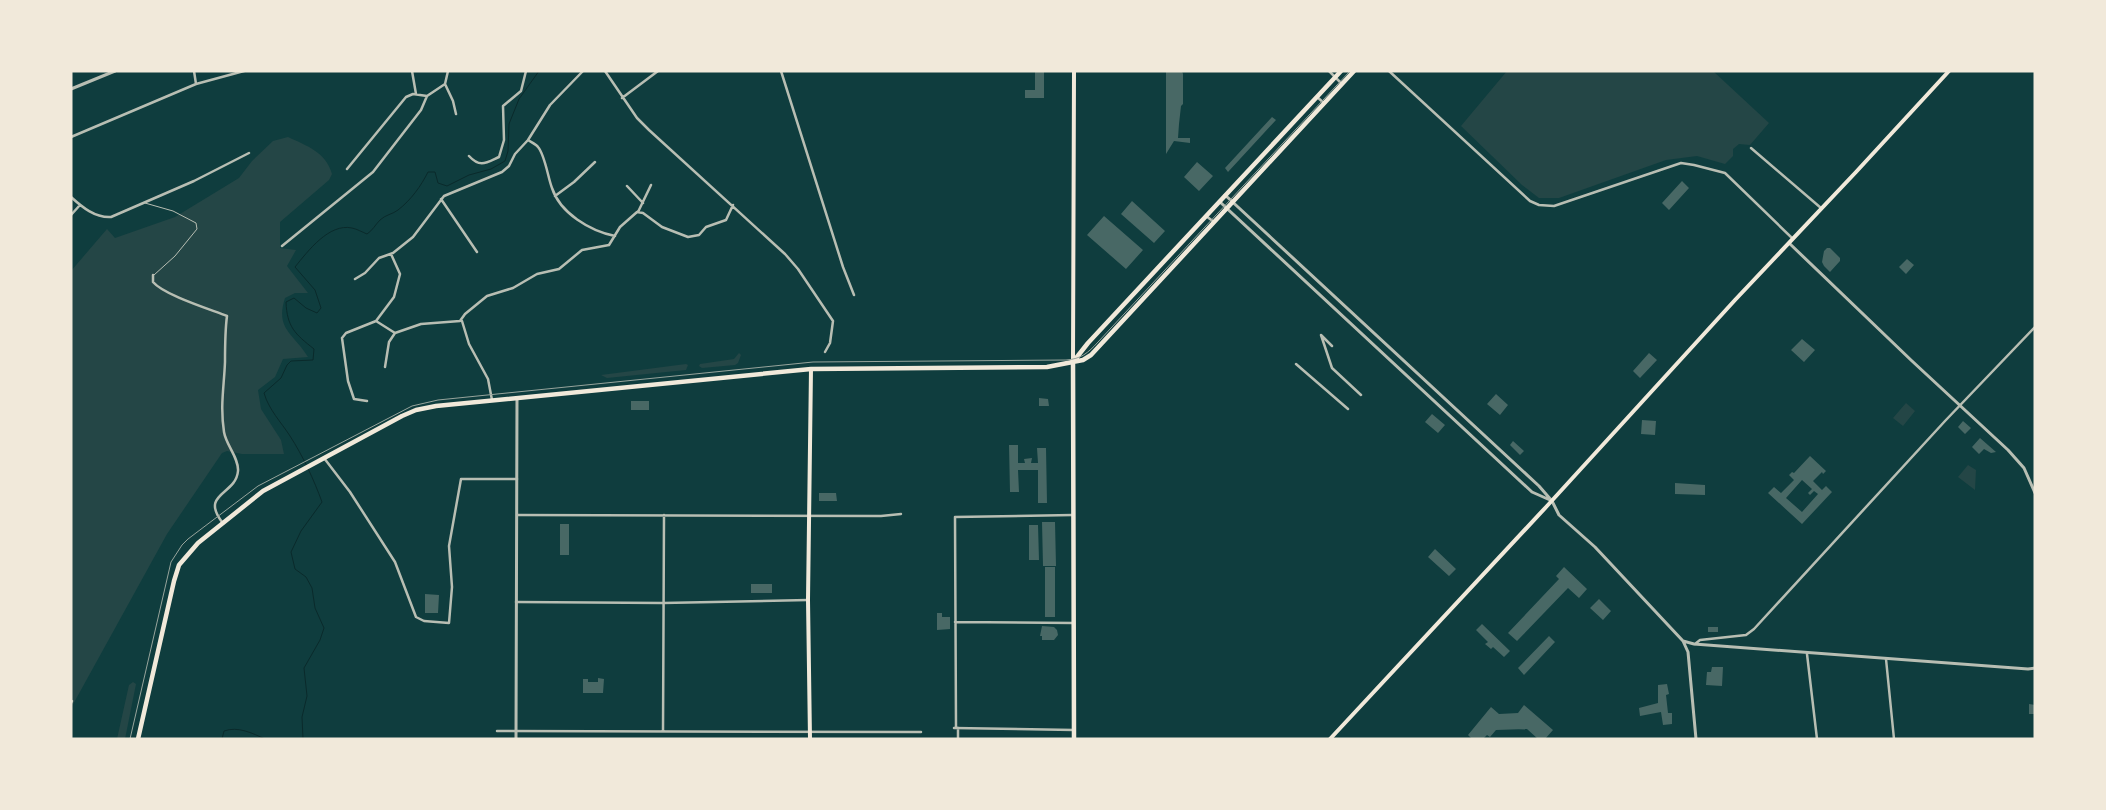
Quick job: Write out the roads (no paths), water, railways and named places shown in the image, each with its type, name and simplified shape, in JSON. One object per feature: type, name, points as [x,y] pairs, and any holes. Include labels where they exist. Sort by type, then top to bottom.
[{"type":"main road","points":[[1074,71],[1074,739]]},
{"type":"main road","points":[[1073,362],[1124,303],[1341,71]]},
{"type":"main road","points":[[138,739],[179,565],[198,543],[222,522],[263,492],[315,462],[416,410],[436,406],[811,369],[1047,367],[1083,360],[1091,355],[1354,71]]},
{"type":"main road","points":[[1330,739],[1552,501],[1792,238],[1949,71]]},
{"type":"main road","points":[[810,739],[808,600],[811,369]]},
{"type":"street","points":[[71,89],[115,71]]},
{"type":"street","points":[[194,71],[196,84]]},
{"type":"street","points":[[71,137],[196,84],[244,71]]},
{"type":"street","points":[[412,71],[416,84],[416,94]]},
{"type":"street","points":[[448,71],[445,84],[456,114]]},
{"type":"street","points":[[469,156],[475,162],[484,164],[499,157],[504,140],[503,106],[521,91],[526,71]]},
{"type":"street","points":[[355,279],[365,273],[379,258],[391,254],[419,231],[441,199],[502,172],[509,166],[515,154],[528,140],[550,106],[583,71]]},
{"type":"street","points":[[605,71],[622,98],[649,130],[662,140],[686,166],[733,205],[790,259],[832,317],[834,325],[830,344],[825,352]]},
{"type":"street","points":[[622,98],[658,71]]},
{"type":"street","points":[[781,71],[840,258],[854,295]]},
{"type":"street","points":[[1329,71],[1342,84]]},
{"type":"street","points":[[1389,71],[1530,201],[1540,205],[1554,206],[1681,163],[1694,164],[1725,173],[1792,238]]},
{"type":"street","points":[[282,246],[373,172],[420,110],[427,96],[445,84]]},
{"type":"street","points":[[346,169],[406,97],[416,94],[427,96]]},
{"type":"street","points":[[1317,97],[1324,103]]},
{"type":"street","points":[[528,140],[539,147],[555,196],[566,210],[601,233],[615,236]]},
{"type":"street","points":[[1752,148],[1821,208]]},
{"type":"street","points":[[1265,151],[1273,158]]},
{"type":"street","points":[[71,196],[80,205],[103,217],[122,213],[194,181],[248,153]]},
{"type":"street","points":[[555,196],[574,182],[595,162]]},
{"type":"street","points":[[1234,184],[1242,191]]},
{"type":"street","points":[[492,400],[488,379],[469,344],[462,321],[465,314],[487,296],[513,288],[537,274],[559,269],[582,250],[609,245],[622,224],[638,212],[651,185]]},
{"type":"street","points":[[628,186],[643,203]]},
{"type":"street","points":[[1224,195],[1539,486],[1552,501],[1558,515],[1594,547],[1683,641],[1688,652],[1696,739]]},
{"type":"street","points":[[441,199],[477,252]]},
{"type":"street","points":[[1219,201],[1532,492],[1552,501]]},
{"type":"street","points":[[71,215],[80,205]]},
{"type":"street","points":[[638,212],[643,213],[662,227],[684,236],[692,237],[699,235],[706,227],[726,220],[733,205]]},
{"type":"street","points":[[1206,216],[1214,222]]},
{"type":"street","points":[[1789,242],[2024,468],[2035,494]]},
{"type":"street","points":[[1181,243],[1189,249]]},
{"type":"street","points":[[367,401],[354,399],[348,381],[341,341],[346,333],[376,321],[394,297],[400,277],[391,254]]},
{"type":"street","points":[[153,275],[153,282],[174,296],[227,316],[222,408],[227,443],[238,469],[236,480],[221,494],[215,503],[215,511],[222,522]]},
{"type":"street","points":[[1124,303],[1132,310]]},
{"type":"street","points":[[376,321],[395,333]]},
{"type":"street","points":[[385,367],[389,342],[395,333],[421,324],[462,321]]},
{"type":"street","points":[[1694,644],[1700,640],[1746,635],[1754,629],[1959,406],[2035,327]]},
{"type":"street","points":[[1332,346],[1320,334],[1332,368],[1361,395]]},
{"type":"street","points":[[1084,348],[1091,355]]},
{"type":"street","points":[[1391,360],[1395,354]]},
{"type":"street","points":[[1296,364],[1348,409]]},
{"type":"street","points":[[516,739],[517,398]]},
{"type":"street","points":[[1462,427],[1468,421]]},
{"type":"street","points":[[324,458],[380,535],[395,562],[416,618],[424,621],[449,623],[452,588],[449,546],[461,479],[517,479]]},
{"type":"street","points":[[518,515],[881,516],[901,514]]},
{"type":"street","points":[[663,732],[664,515]]},
{"type":"street","points":[[958,739],[956,728],[955,517],[1073,515]]},
{"type":"street","points":[[516,602],[663,603],[808,600]]},
{"type":"street","points":[[956,622],[1074,623]]},
{"type":"street","points":[[1683,641],[1694,644],[1807,654],[2035,668]]},
{"type":"street","points":[[1807,654],[1817,739]]},
{"type":"street","points":[[1886,659],[1894,739]]},
{"type":"street","points":[[956,728],[1074,730]]},
{"type":"street","points":[[497,731],[920,732]]},
{"type":"lane","points":[[144,203],[173,211],[196,223],[196,229],[180,249],[162,269],[153,275]]},
{"type":"waterway","points":[[303,739],[302,717],[307,696],[304,668],[320,640],[324,628],[315,608],[312,588],[306,577],[295,569],[291,552],[301,531],[322,502],[299,452],[272,410],[264,393],[281,378],[291,361],[313,360],[314,349],[297,334],[290,324],[286,302],[294,298],[306,308],[317,313],[321,308],[315,290],[295,267],[320,240],[335,230],[352,228],[367,234],[382,218],[396,211],[407,202],[419,188],[428,172],[435,172],[438,183],[447,186],[469,175],[491,169],[505,161],[508,151],[509,124],[519,99],[539,71]]},
{"type":"waterway","points":[[222,739],[224,731],[234,729],[265,739]]},
{"type":"tram line","points":[[130,739],[171,562],[188,539],[258,486],[412,406],[438,400],[813,362],[1066,360],[1080,357],[1094,346],[1350,71]]}]
